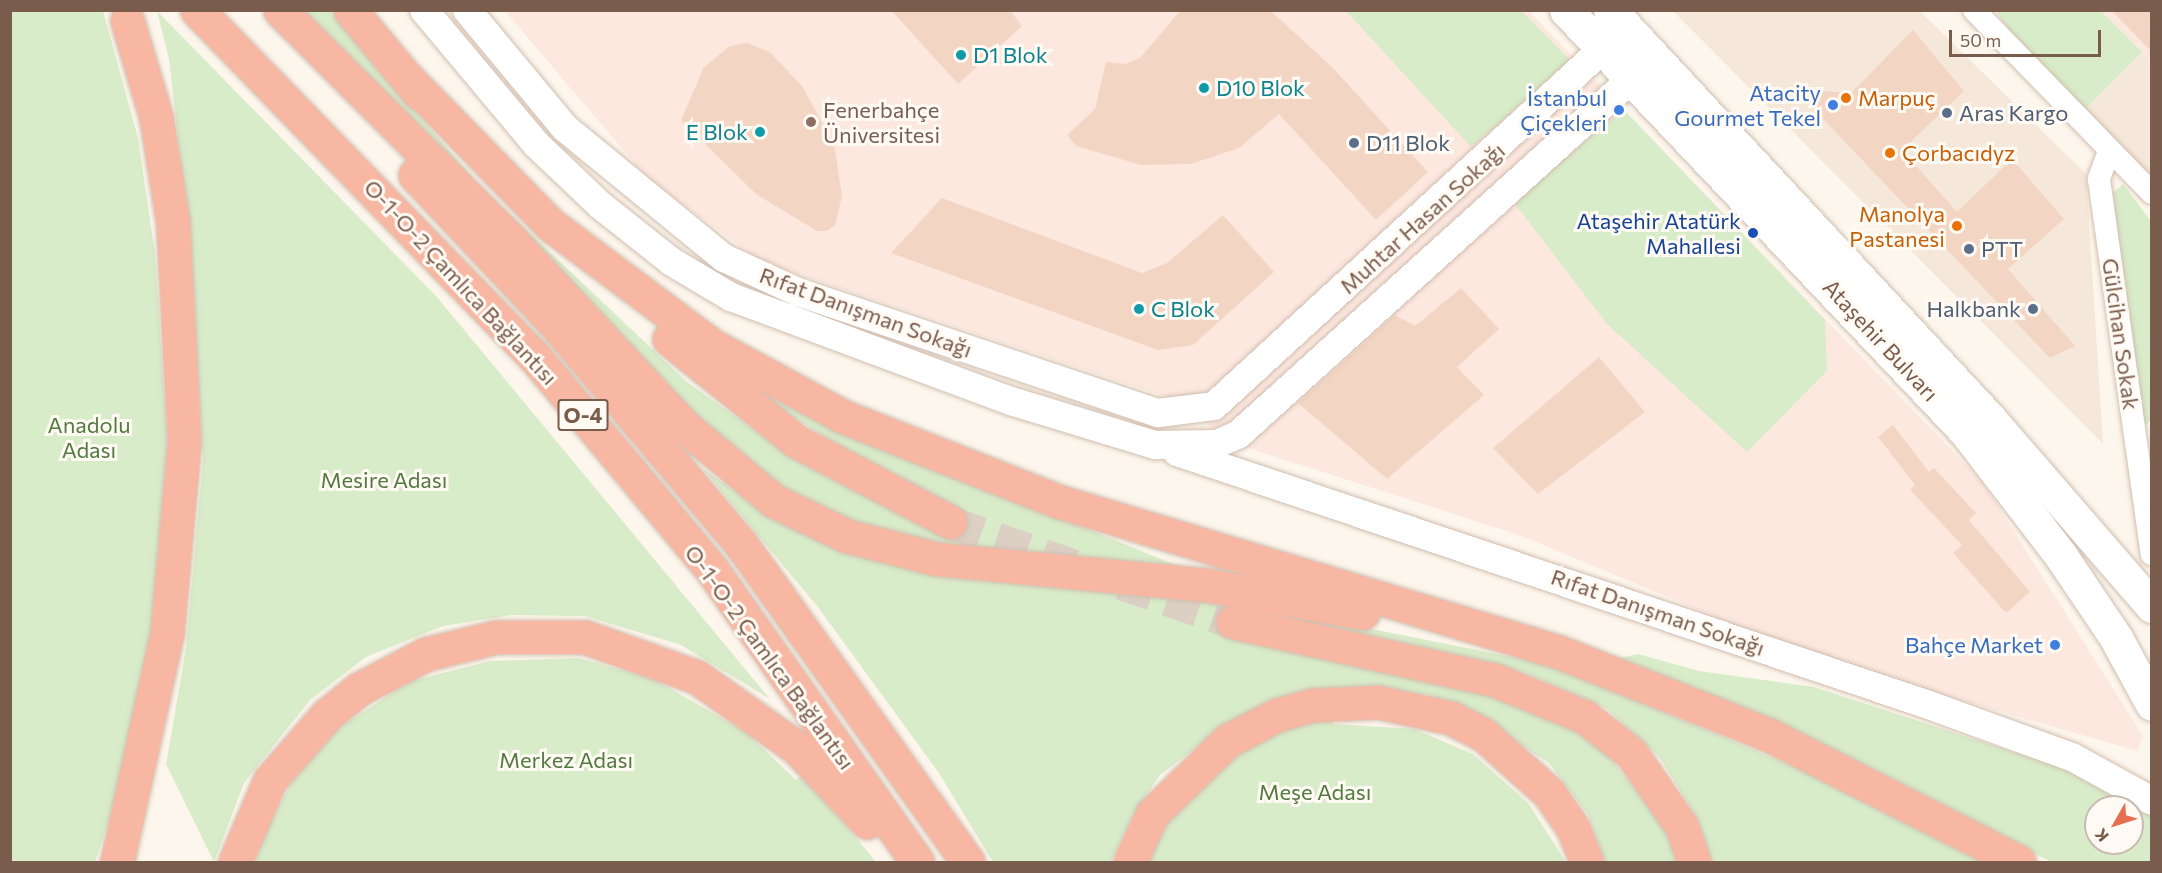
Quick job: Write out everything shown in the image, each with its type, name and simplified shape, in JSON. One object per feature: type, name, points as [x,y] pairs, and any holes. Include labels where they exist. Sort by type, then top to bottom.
[{"type":"highway","name":"O-1-O-2 Çamlıca Bağlantısı","points":[[197,10],[541,364],[712,570],[917,862]]},
{"type":"highway","name":"O-1-O-2 Çamlıca Bağlantısı","points":[[258,10],[559,328],[741,544],[968,862]]},
{"type":"highway","points":[[280,10],[507,236],[684,426],[774,501],[847,536],[937,559],[1206,585],[1498,636]]},
{"type":"highway","points":[[350,10],[540,234],[796,441],[950,522]]},
{"type":"highway","points":[[117,862],[167,633],[184,441],[173,223],[156,117],[127,20]]},
{"type":"highway","points":[[406,77],[551,225],[713,346],[844,417],[1057,501],[1498,636],[1559,652],[1769,735],[2019,862]]},
{"type":"highway","points":[[1233,622],[1495,680],[1585,717],[1630,753],[1682,827],[1694,862]]},
{"type":"highway","points":[[235,862],[270,780],[299,742],[359,688],[426,654],[462,642],[546,635],[612,643],[656,659],[732,698],[797,747],[861,813],[896,862]]},
{"type":"highway","points":[[1130,862],[1152,814],[1227,741],[1277,715],[1313,705],[1378,702],[1450,718],[1484,735],[1549,793],[1573,828],[1587,862]]},
{"type":"main road","name":"Ataşehir Bulvarı","points":[[1566,10],[1613,29],[1644,68],[1966,432],[2116,638],[2151,704]]},
{"type":"main road","name":"Ataşehir Bulvarı","points":[[1644,68],[1989,418],[2151,606]]},
{"type":"main road","points":[[2116,638],[2151,689]]},
{"type":"street","name":"Rıfat Danışman Sokağı","points":[[424,10],[536,144],[600,205],[672,262],[721,291],[1011,401],[1237,472],[1938,708],[2072,757],[2151,801]]},
{"type":"street","name":"Rıfat Danışman Sokağı","points":[[467,10],[565,128],[724,258],[798,292],[1158,413],[1214,406]]},
{"type":"street","points":[[1979,12],[2151,193]]},
{"type":"street","name":"Muhtar Hasan Sokağı","points":[[1214,406],[1613,29]]},
{"type":"street","name":"Muhtar Hasan Sokağı","points":[[1217,444],[1239,434],[1644,68]]},
{"type":"street","name":"Gülcihan Sokak","points":[[2109,151],[2099,179],[2151,554]]},
{"type":"street","points":[[1214,406],[1217,444],[1237,472]]},
{"type":"street","name":"Rıfat Danışman Sokağı","points":[[1155,445],[1217,444]]},
{"type":"shaded area","points":[[505,11],[1529,11],[1984,484],[2143,736],[2137,751],[1868,673],[1754,633],[1519,535],[1233,443],[1170,398],[762,262],[646,177]]},
{"type":"shaded area","points":[[1673,11],[1920,11],[2086,174],[2103,444]]},
{"type":"shaded area","points":[[2101,11],[2151,11],[2151,63],[2142,52]]},
{"type":"shaded area","points":[[2142,52],[2151,63],[2151,183],[2125,149],[2083,111]]},
{"type":"green space","name":"Anadolu Adası","points":[[10,11],[103,11],[138,138],[155,254],[167,444],[153,620],[121,784],[95,862],[11,862]]},
{"type":"green space","name":"Mesire Adası","points":[[157,11],[436,296],[770,699],[681,645],[585,616],[512,615],[443,626],[366,657],[310,700],[244,783],[214,862],[166,764],[186,648],[203,460],[187,217],[169,59]]},
{"type":"green space","points":[[298,11],[330,11],[477,183],[687,382],[791,456],[867,464],[755,392],[1190,571],[901,541],[813,508],[766,478],[705,424]]},
{"type":"green space","points":[[1346,11],[1522,11],[1571,61],[1471,147]]},
{"type":"green space","points":[[1996,11],[2101,11],[2142,52],[2083,111],[2016,42]]},
{"type":"green space","points":[[1624,110],[1825,320],[1827,371],[1747,452],[1607,324],[1512,200]]},
{"type":"green space","points":[[2123,184],[2151,221],[2151,420],[2141,429],[2113,193]]},
{"type":"green space","points":[[702,468],[775,519],[843,548],[944,577],[1236,602],[1548,664],[1826,780],[1987,862],[1712,862],[1698,820],[1660,758],[1607,709],[1523,672],[1418,649],[1569,722],[1606,752],[1667,830],[1678,862],[1605,862],[1588,815],[1549,763],[1478,717],[1427,694],[1232,721],[1160,775],[1134,813],[1111,862],[993,862],[939,773],[817,606]]},
{"type":"green space","points":[[1638,654],[1699,671],[1814,687],[2087,776],[2117,795],[2084,795],[2084,855],[2144,855],[2144,812],[2151,816],[2151,862],[2052,862],[1613,660]]},
{"type":"green space","name":"Merkez Adası","points":[[579,658],[653,679],[746,732],[796,780],[804,774],[876,862],[256,862],[261,839],[291,783],[332,732],[411,681],[490,661]]},
{"type":"green space","name":"Meşe Adası","points":[[1334,713],[1333,724],[1414,729],[1473,754],[1528,803],[1566,862],[1142,862],[1156,833],[1206,773],[1263,735]]},
{"type":"building","name":"D1 Blok","points":[[891,10],[1010,10],[1022,26],[958,84]]},
{"type":"building","name":"D10 Blok","points":[[1181,10],[1270,10],[1332,67],[1428,172],[1376,220],[1279,114],[1239,148],[1191,164],[1141,165],[1076,146],[1067,135],[1095,109],[1106,62],[1125,64],[1140,58]]},
{"type":"building","points":[[2111,10],[2151,10],[2151,51]]},
{"type":"building","points":[[1913,30],[1964,91],[1902,150],[1957,212],[2012,159],[2064,219],[2008,269],[2075,346],[2050,358],[1809,104],[1823,91],[1851,93]]},
{"type":"building","name":"E Blok","points":[[747,43],[770,52],[802,86],[834,144],[842,196],[835,225],[827,231],[817,231],[756,194],[681,120],[704,67],[730,46]]},
{"type":"building","name":"C Blok","points":[[942,198],[1142,273],[1167,263],[1223,215],[1274,272],[1193,345],[1158,350],[891,253]]},
{"type":"building","points":[[1461,288],[1499,329],[1457,367],[1484,395],[1387,479],[1298,403],[1395,315],[1415,326]]},
{"type":"building","points":[[1599,357],[1645,412],[1538,494],[1493,448]]},
{"type":"building","points":[[1893,425],[1929,472],[1934,468],[1976,513],[1969,520],[2030,592],[2006,613],[1953,553],[1962,545],[1910,490],[1915,485],[1878,437]]},
{"type":"tunnel","points":[[950,522],[1075,566]]},
{"type":"tunnel","points":[[1121,583],[1233,622]]},
{"type":"place","name":"D1 Blok","points":[[961,55]]},
{"type":"place","name":"D10 Blok","points":[[1204,88]]},
{"type":"place","name":"Marpuç","points":[[1846,98]]},
{"type":"place","name":"Atacity Gourmet Tekel","points":[[1833,105]]},
{"type":"place","name":"İstanbul Çiçekleri","points":[[1619,110]]},
{"type":"place","name":"Aras Kargo","points":[[1947,113]]},
{"type":"place","name":"Fenerbahçe Üniversitesi","points":[[811,122]]},
{"type":"place","name":"E Blok","points":[[760,132]]},
{"type":"place","name":"D11 Blok","points":[[1354,143]]},
{"type":"place","name":"Çorbacıdyz","points":[[1890,153]]},
{"type":"place","name":"Manolya Pastanesi","points":[[1957,226]]},
{"type":"place","name":"Ataşehir Atatürk Mahallesi","points":[[1753,233]]},
{"type":"place","name":"PTT","points":[[1969,249]]},
{"type":"place","name":"C Blok","points":[[1139,309]]},
{"type":"place","name":"Halkbank","points":[[2033,309]]},
{"type":"place","name":"Bahçe Market","points":[[2055,645]]}]
